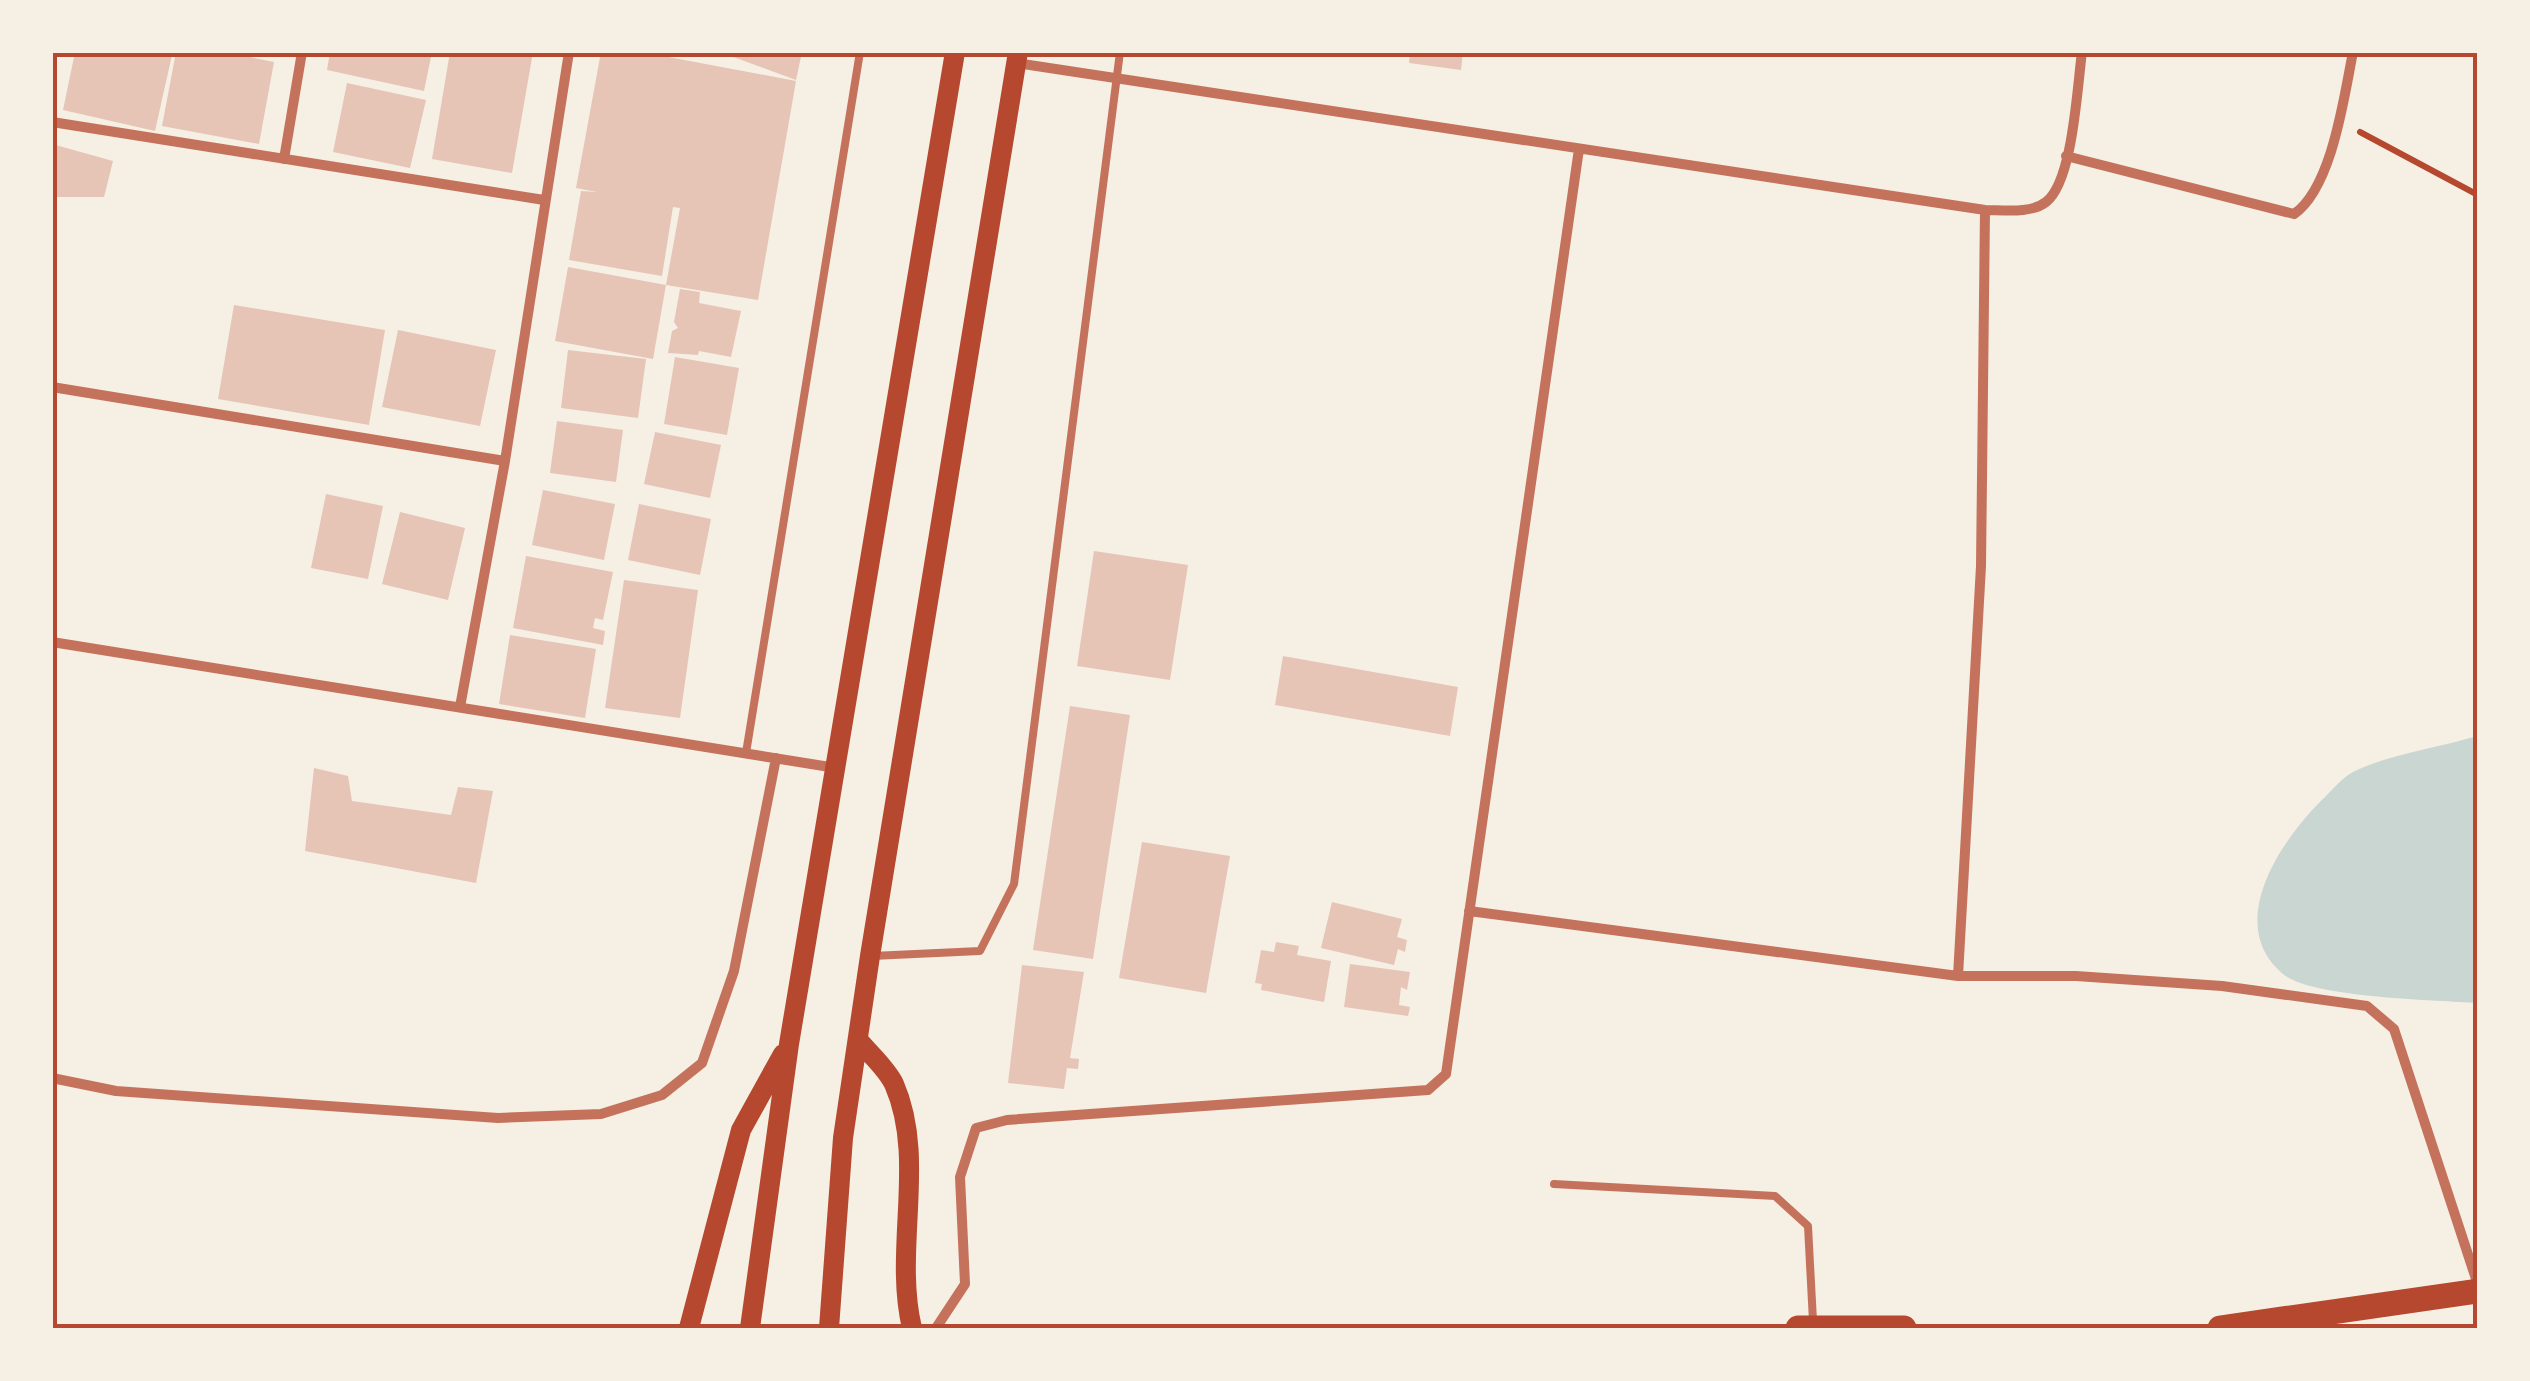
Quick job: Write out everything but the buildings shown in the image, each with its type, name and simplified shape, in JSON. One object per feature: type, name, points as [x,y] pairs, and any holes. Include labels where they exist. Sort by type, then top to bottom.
[{"type":"main road","points":[[750,1328],[789,1044],[956,52]]},
{"type":"main road","points":[[829,1328],[843,1138],[1017,58]]},
{"type":"main road","points":[[860,1042],[892,1080],[908,1124],[904,1297],[912,1328]]},
{"type":"main road","points":[[689,1328],[741,1130],[789,1044]]},
{"type":"main road","points":[[2220,1328],[2478,1288]]},
{"type":"main road","points":[[1806,1328],[1904,1328]]},
{"type":"street","points":[[284,159],[302,52]]},
{"type":"street","points":[[460,707],[505,461],[569,52]]},
{"type":"street","points":[[1017,58],[1985,210],[2019,210],[2045,204],[2062,182],[2082,52]]},
{"type":"street","points":[[2066,156],[2294,214],[2312,202],[2339,120],[2353,52]]},
{"type":"street","points":[[52,122],[544,200]]},
{"type":"street","points":[[936,1328],[964,1284],[960,1177],[976,1128],[1006,1120],[1428,1090],[1446,1074],[1579,148]]},
{"type":"street","points":[[1958,976],[1981,566],[1985,210]]},
{"type":"street","points":[[52,388],[505,461]]},
{"type":"street","points":[[52,642],[837,768]]},
{"type":"street","points":[[52,1078],[116,1091],[498,1118],[602,1114],[662,1095],[702,1063],[734,970],[776,758]]},
{"type":"street","points":[[1469,911],[1958,976],[2076,976],[2222,986],[2378,1012],[2394,1028],[2478,1288]]},
{"type":"lane","points":[[746,754],[860,52]]},
{"type":"lane","points":[[870,956],[980,950],[1014,884],[1120,52]]},
{"type":"lane","points":[[1554,1184],[1775,1196],[1808,1226],[1806,1328]]},
{"type":"path","points":[[2339,120],[2478,195]]},
{"type":"shaded area","points":[[2477,736],[2477,1003],[2346,993],[2298,982],[2283,974],[2266,954],[2258,931],[2259,907],[2277,858],[2308,814],[2353,772]]}]
